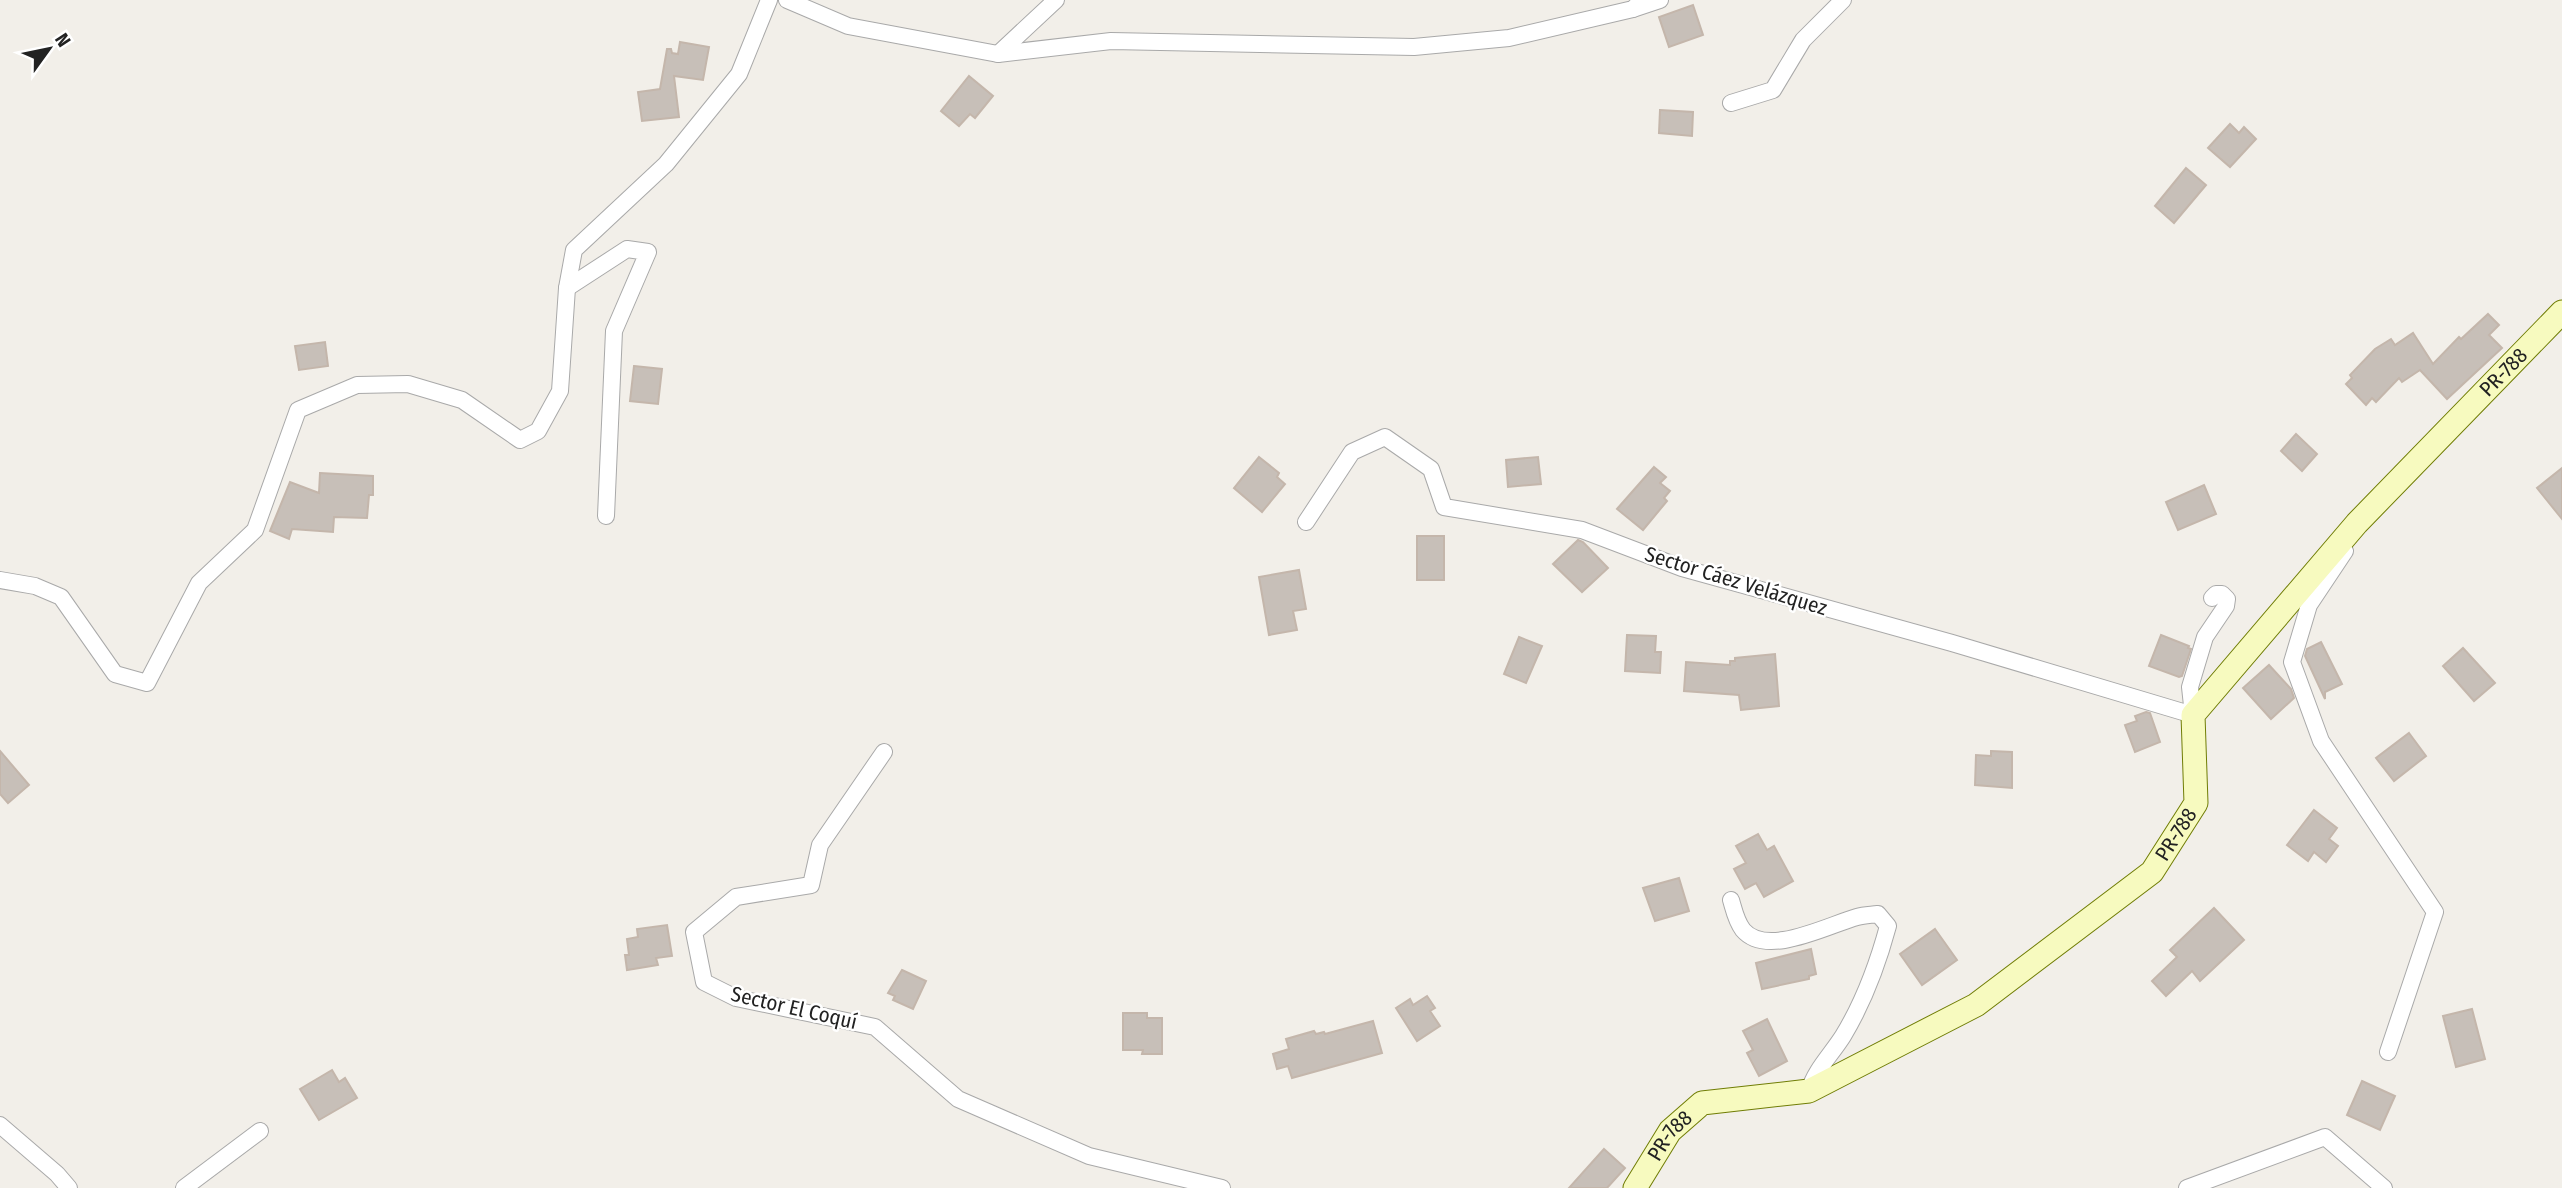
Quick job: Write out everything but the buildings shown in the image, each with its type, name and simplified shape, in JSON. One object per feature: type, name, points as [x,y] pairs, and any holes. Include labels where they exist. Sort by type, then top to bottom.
[{"type":"street","points":[[0,580],[35,586],[61,597],[115,674],[147,683],[200,583],[255,530],[298,410],[357,385],[408,384],[462,400],[520,440],[538,431],[560,391],[567,288],[574,250],[666,164],[739,74],[769,0]]},
{"type":"street","points":[[787,0],[848,26],[998,54],[1111,41],[1414,47],[1509,38],[1660,0]]},
{"type":"street","points":[[998,54],[1056,0]]},
{"type":"street","points":[[1731,103],[1773,90],[1803,40],[1843,0]]},
{"type":"street","points":[[567,288],[627,249],[648,252],[614,331],[606,516]]},
{"type":"street","name":"PR-788","points":[[1635,1188],[1670,1131],[1702,1103],[1809,1091],[1976,1005],[2152,872],[2196,803],[2193,715],[2357,523],[2562,313]]},
{"type":"street","name":"Sector Cáez Velázquez","points":[[1306,522],[1353,452],[1385,437],[1431,469],[1444,507],[1582,530],[1682,568],[1952,643],[2193,715]]},
{"type":"street","points":[[2357,523],[2353,540],[2309,605],[2292,662],[2321,741],[2435,912],[2388,1052]]},
{"type":"street","points":[[2193,715],[2190,687],[2205,637],[2226,606],[2227,599],[2222,594],[2216,594],[2212,598]]},
{"type":"street","name":"Sector El Coquí","points":[[884,752],[820,845],[811,885],[736,897],[694,932],[704,982],[736,998],[875,1027],[958,1099],[1089,1156],[1222,1188]]},
{"type":"street","points":[[1731,900],[1736,919],[1745,932],[1761,941],[1804,936],[1859,916],[1878,914],[1888,926],[1865,991],[1843,1035],[1813,1077],[1809,1091]]},
{"type":"street","points":[[0,1125],[57,1174],[69,1188]]},
{"type":"street","points":[[184,1188],[260,1131]]},
{"type":"street","points":[[2187,1188],[2325,1137],[2384,1188]]}]
